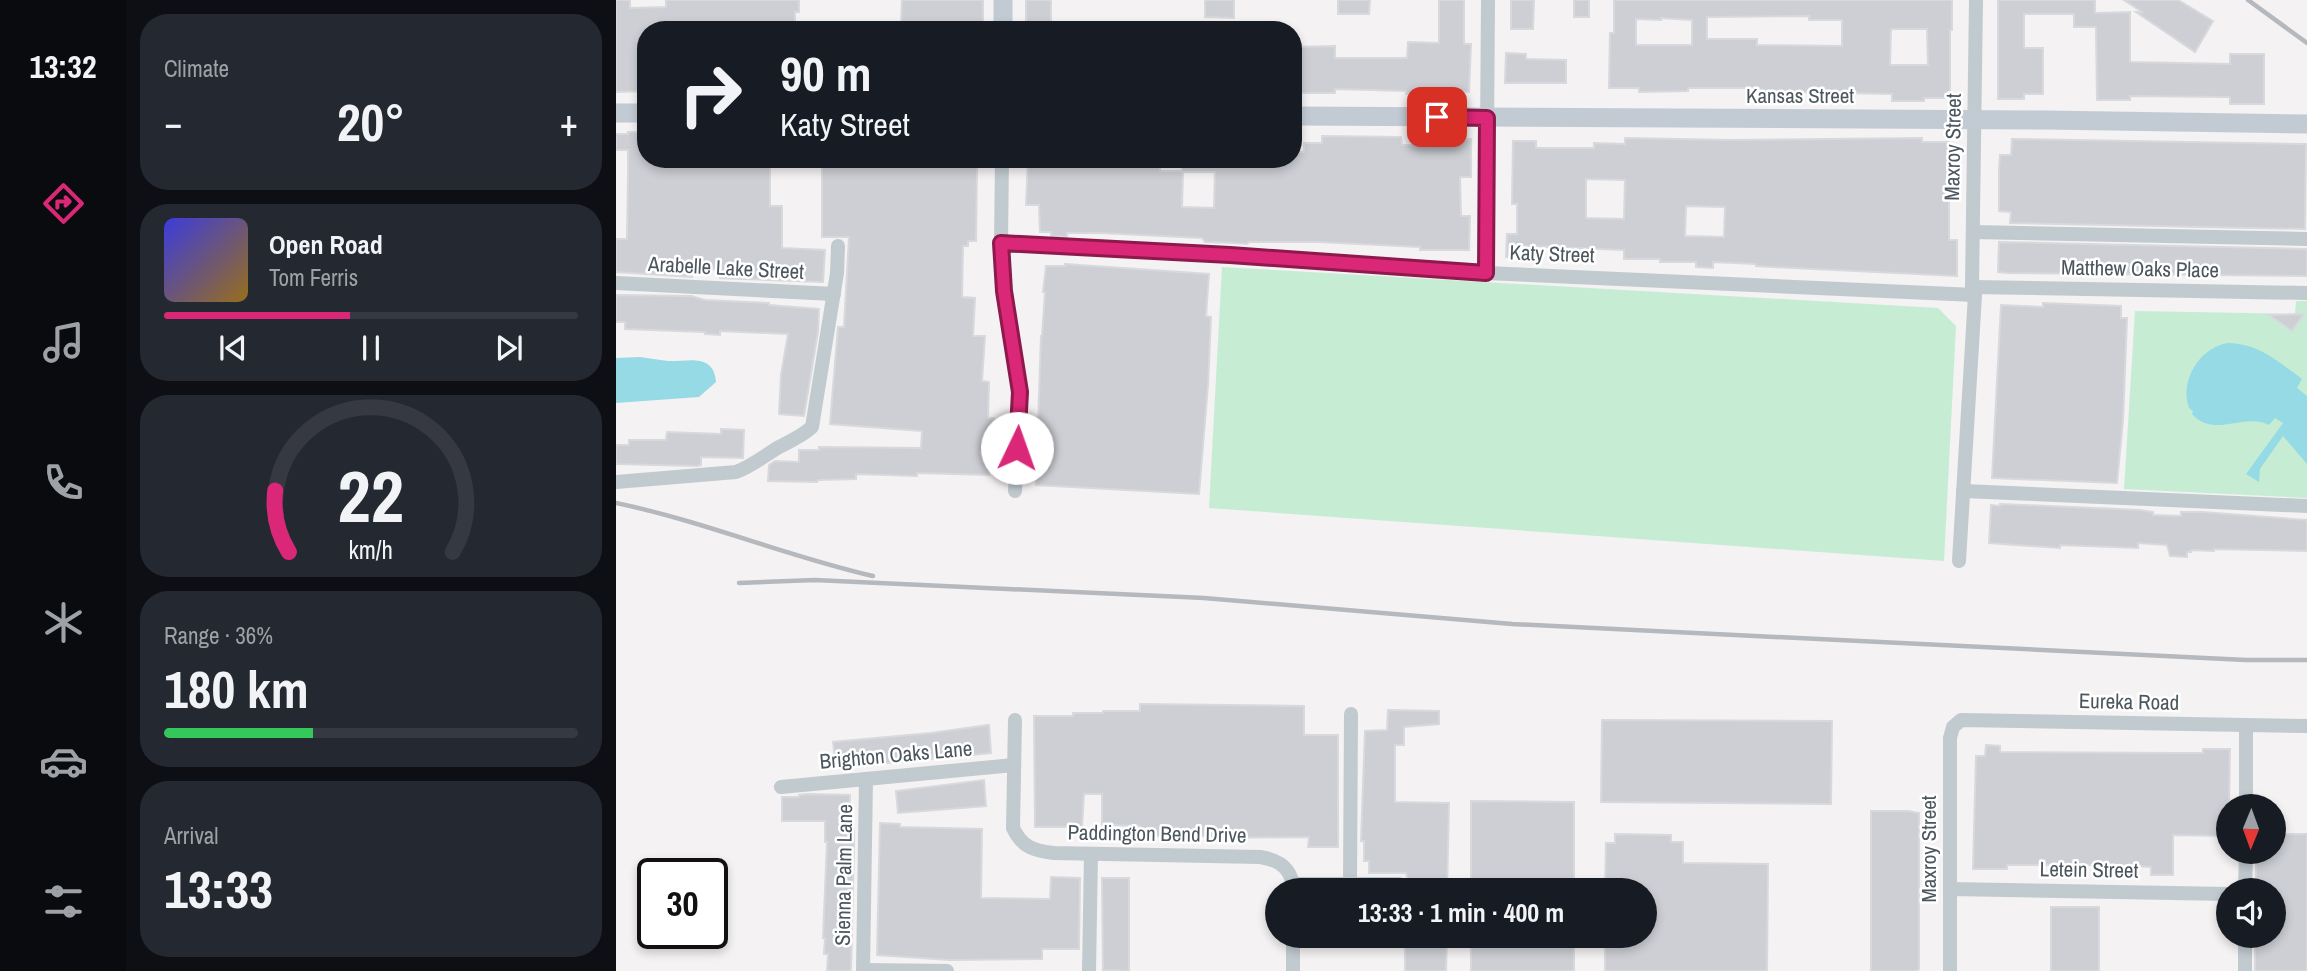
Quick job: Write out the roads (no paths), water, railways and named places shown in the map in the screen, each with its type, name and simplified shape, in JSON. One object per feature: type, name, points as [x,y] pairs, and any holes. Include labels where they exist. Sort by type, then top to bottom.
[{"type":"street","points":[[1003,0],[1003,21]]},
{"type":"street","points":[[1486,273],[1488,0]]},
{"type":"street","name":"Maxroy Street","points":[[1959,561],[1974,291],[1976,0]]},
{"type":"street","points":[[616,113],[637,113]]},
{"type":"street","name":"Kansas Street","points":[[1302,116],[2307,124]]},
{"type":"street","points":[[1002,168],[1001,243],[1004,291],[1020,392],[1015,491]]},
{"type":"street","points":[[1973,232],[2307,239]]},
{"type":"street","name":"Katy Street","points":[[1001,243],[1230,255],[1486,273],[1974,291]]},
{"type":"street","points":[[616,482],[736,472],[750,467],[779,447],[804,435],[812,427],[834,295],[838,246]]},
{"type":"street","name":"Arabelle Lake Street","points":[[616,283],[834,295]]},
{"type":"street","name":"Matthew Oaks Place","points":[[1974,291],[2307,293]]},
{"type":"street","points":[[1963,491],[2307,506]]},
{"type":"street","points":[[1350,878],[1351,714]]},
{"type":"street","points":[[1014,765],[1015,720]]},
{"type":"street","name":"Eureka Road","points":[[1953,727],[1961,720],[2307,726]]},
{"type":"street","points":[[2246,725],[2246,794]]},
{"type":"street","name":"Maxroy Street","points":[[1950,971],[1950,738],[1953,727]]},
{"type":"street","name":"Brighton Oaks Lane","points":[[781,787],[1014,765]]},
{"type":"street","name":"Paddington Bend Drive","points":[[1014,765],[1013,828],[1022,843],[1039,852],[1260,857],[1283,865],[1290,878]]},
{"type":"street","name":"Sienna Palm Lane","points":[[863,970],[866,779]]},
{"type":"street","points":[[1089,971],[1091,854]]},
{"type":"street","name":"Letein Street","points":[[1950,889],[2216,894]]},
{"type":"street","points":[[1293,948],[1293,971]]},
{"type":"street","points":[[2245,948],[2245,971]]},
{"type":"street","points":[[863,970],[947,971]]},
{"type":"water","points":[[2228,343],[2259,350],[2302,379],[2297,388],[2307,396],[2307,464],[2283,436],[2260,469],[2259,482],[2246,474],[2283,423],[2275,418],[2269,425],[2250,421],[2219,425],[2201,421],[2192,414],[2187,387],[2194,367],[2209,351]]},
{"type":"water","points":[[616,358],[705,362],[714,373],[716,382],[699,397],[616,403]]},
{"type":"railway","points":[[2248,0],[2307,43]]},
{"type":"railway","points":[[616,503],[681,519],[808,559],[873,576]]},
{"type":"railway","points":[[739,583],[815,580],[1204,598],[1512,624],[2246,660],[2307,660]]}]
